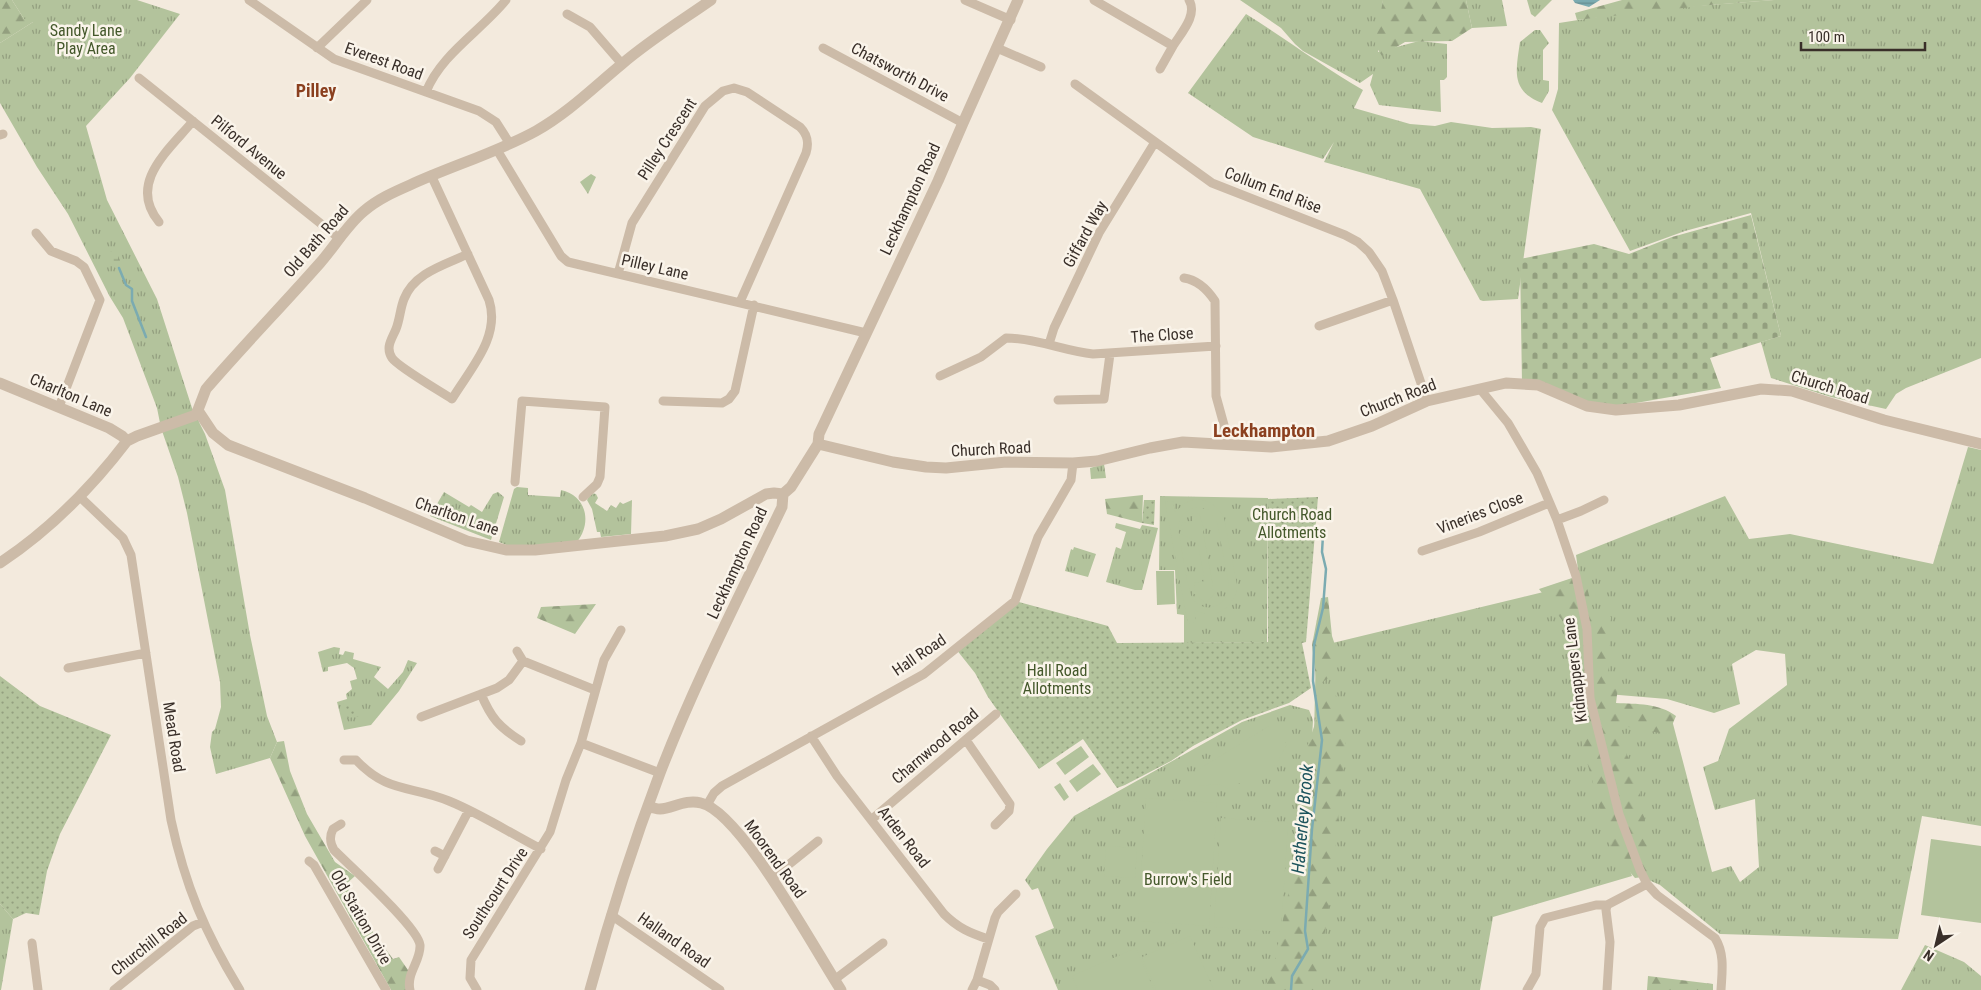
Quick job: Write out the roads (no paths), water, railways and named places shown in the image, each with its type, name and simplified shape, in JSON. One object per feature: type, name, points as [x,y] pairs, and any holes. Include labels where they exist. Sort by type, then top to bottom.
[{"type":"street","name":"Everest Road","points":[[249,0],[334,59],[479,111],[501,128],[510,144]]},
{"type":"street","points":[[318,48],[367,0]]},
{"type":"street","points":[[426,92],[431,79],[439,68],[506,0]]},
{"type":"street","name":"Old Bath Road","points":[[199,412],[206,389],[358,217],[376,202],[431,175],[497,150],[536,131],[580,101],[654,39],[711,0]]},
{"type":"street","points":[[966,0],[1010,20]]},
{"type":"street","name":"Leckhampton Road","points":[[590,990],[611,915],[648,806],[694,691],[782,507],[783,494],[790,487],[818,444],[819,434],[938,181],[1018,0]]},
{"type":"street","points":[[1094,0],[1173,46]]},
{"type":"street","points":[[1160,69],[1193,14],[1192,5],[1189,0]]},
{"type":"street","points":[[567,14],[590,27],[622,64]]},
{"type":"street","name":"Chatsworth Drive","points":[[823,48],[962,123]]},
{"type":"street","points":[[997,48],[1041,67]]},
{"type":"street","name":"Pilford Avenue","points":[[139,78],[340,239]]},
{"type":"street","name":"Collum End Rise","points":[[1075,84],[1212,183],[1345,235],[1358,242],[1378,264],[1393,300],[1427,402]]},
{"type":"street","name":"Pilley Crescent","points":[[618,274],[632,223],[704,106],[723,91],[738,89],[747,92],[800,127],[806,134],[808,144],[806,153],[740,302]]},
{"type":"street","points":[[159,222],[148,198],[149,179],[154,168],[193,121]]},
{"type":"street","name":"Giffard Way","points":[[1049,344],[1058,319],[1099,233],[1155,142]]},
{"type":"street","name":"Pilley Lane","points":[[497,150],[561,256],[573,264],[754,305],[866,333]]},
{"type":"street","points":[[431,175],[468,254],[489,300],[493,322],[488,341],[452,399],[394,361],[390,355],[389,347],[399,322],[404,298],[412,286],[428,273],[468,254]]},
{"type":"street","points":[[36,233],[51,251],[76,261],[84,267],[100,300],[59,407]]},
{"type":"street","name":"The Close","points":[[1184,278],[1198,282],[1215,301],[1216,396],[1224,425],[1224,444]]},
{"type":"street","points":[[1319,326],[1393,300]]},
{"type":"street","points":[[663,401],[722,402],[732,396],[754,305]]},
{"type":"street","name":"The Close","points":[[940,376],[981,357],[1006,338],[1049,344],[1074,351],[1110,354],[1216,346]]},
{"type":"street","points":[[1058,400],[1104,399],[1110,354]]},
{"type":"street","name":"Charlton Lane","points":[[0,383],[109,428],[128,441]]},
{"type":"street","name":"Church Road","points":[[818,444],[893,462],[936,468],[1006,462],[1073,463],[1097,461],[1183,442],[1271,447],[1328,441],[1372,426],[1427,402],[1506,383],[1545,387],[1594,408],[1626,410],[1679,405],[1761,389],[1777,389],[1792,391],[1884,420],[1981,444]]},
{"type":"street","name":"Kidnappers Lane","points":[[1480,389],[1508,424],[1537,473],[1557,520],[1576,576],[1587,629],[1590,698],[1619,814],[1640,870],[1648,884],[1663,900],[1715,938],[1720,946],[1722,956],[1721,990]]},
{"type":"street","points":[[515,482],[522,401],[605,407],[600,477],[597,484],[583,497]]},
{"type":"street","points":[[0,563],[15,553],[80,496],[128,441],[137,436],[186,420],[199,412]]},
{"type":"street","name":"Charlton Lane","points":[[199,412],[213,433],[228,445],[365,498],[467,541],[506,550],[535,550],[665,536],[698,529],[721,519],[766,494],[783,494]]},
{"type":"street","name":"Hall Road","points":[[707,805],[714,793],[722,786],[924,674],[1015,602],[1038,537],[1071,480],[1073,463]]},
{"type":"street","name":"Mead Road","points":[[80,496],[119,534],[129,549],[171,820],[185,878],[218,956],[240,990]]},
{"type":"street","points":[[1557,520],[1604,500]]},
{"type":"street","name":"Vineries Close","points":[[1422,551],[1479,532],[1549,502]]},
{"type":"street","name":"Southcourt Drive","points":[[477,990],[472,983],[470,972],[473,955],[550,832],[566,780],[581,743],[604,660],[621,630]]},
{"type":"street","points":[[517,651],[523,661],[595,690]]},
{"type":"street","points":[[68,668],[146,653]]},
{"type":"street","points":[[421,717],[497,688],[509,680],[523,661]]},
{"type":"street","points":[[481,694],[495,721],[505,731],[521,741]]},
{"type":"street","name":"Charnwood Road","points":[[871,820],[996,714]]},
{"type":"street","name":"Arden Road","points":[[811,736],[822,756],[952,923],[964,931],[988,939]]},
{"type":"street","points":[[966,740],[1010,804],[1009,811],[995,825]]},
{"type":"street","points":[[581,743],[660,773]]},
{"type":"street","points":[[344,760],[357,757],[375,776],[392,786],[448,800],[540,849]]},
{"type":"street","points":[[648,806],[659,809],[687,802],[700,802],[707,805]]},
{"type":"street","name":"Moorend Road","points":[[707,805],[717,810],[741,836],[772,878],[838,985]]},
{"type":"street","points":[[438,869],[469,810]]},
{"type":"street","points":[[341,824],[333,829],[330,835],[331,845],[334,850],[383,897],[418,939],[420,950],[410,977],[410,990]]},
{"type":"street","points":[[772,878],[818,840]]},
{"type":"street","points":[[435,851],[445,856]]},
{"type":"street","name":"Old Station Drive","points":[[309,861],[314,865],[386,990]]},
{"type":"street","points":[[1527,990],[1536,974],[1540,927],[1545,918],[1607,904],[1648,884]]},
{"type":"street","points":[[972,990],[977,980],[988,939],[998,912],[1016,894]]},
{"type":"street","points":[[1607,904],[1610,942],[1607,990]]},
{"type":"street","name":"Halland Road","points":[[611,915],[720,990]]},
{"type":"street","name":"Churchill Road","points":[[114,990],[193,926],[203,922]]},
{"type":"street","points":[[32,943],[38,990]]},
{"type":"street","points":[[838,985],[883,943]]},
{"type":"street","points":[[977,980],[990,985],[995,990]]},
{"type":"water","points":[[1573,0],[1600,0],[1589,7],[1575,3]]},
{"type":"waterway","points":[[119,268],[126,285],[132,289],[132,301],[146,337]]},
{"type":"waterway","name":"Hatherley Brook","points":[[1291,990],[1292,976],[1308,949],[1305,931],[1312,829],[1322,740],[1313,681],[1314,645],[1323,608],[1326,569],[1322,552],[1323,535]]},
{"type":"district","name":"Pilley","points":[[316,90]]},
{"type":"district","name":"Leckhampton","points":[[1264,430]]},
{"type":"park label","name":"Sandy Lane Play Area","points":[[86,39]]},
{"type":"park label","name":"Church Road Allotments","points":[[1292,523]]},
{"type":"park label","name":"Hall Road Allotments","points":[[1057,679]]},
{"type":"park label","name":"Burrow's Field","points":[[1188,879]]}]
